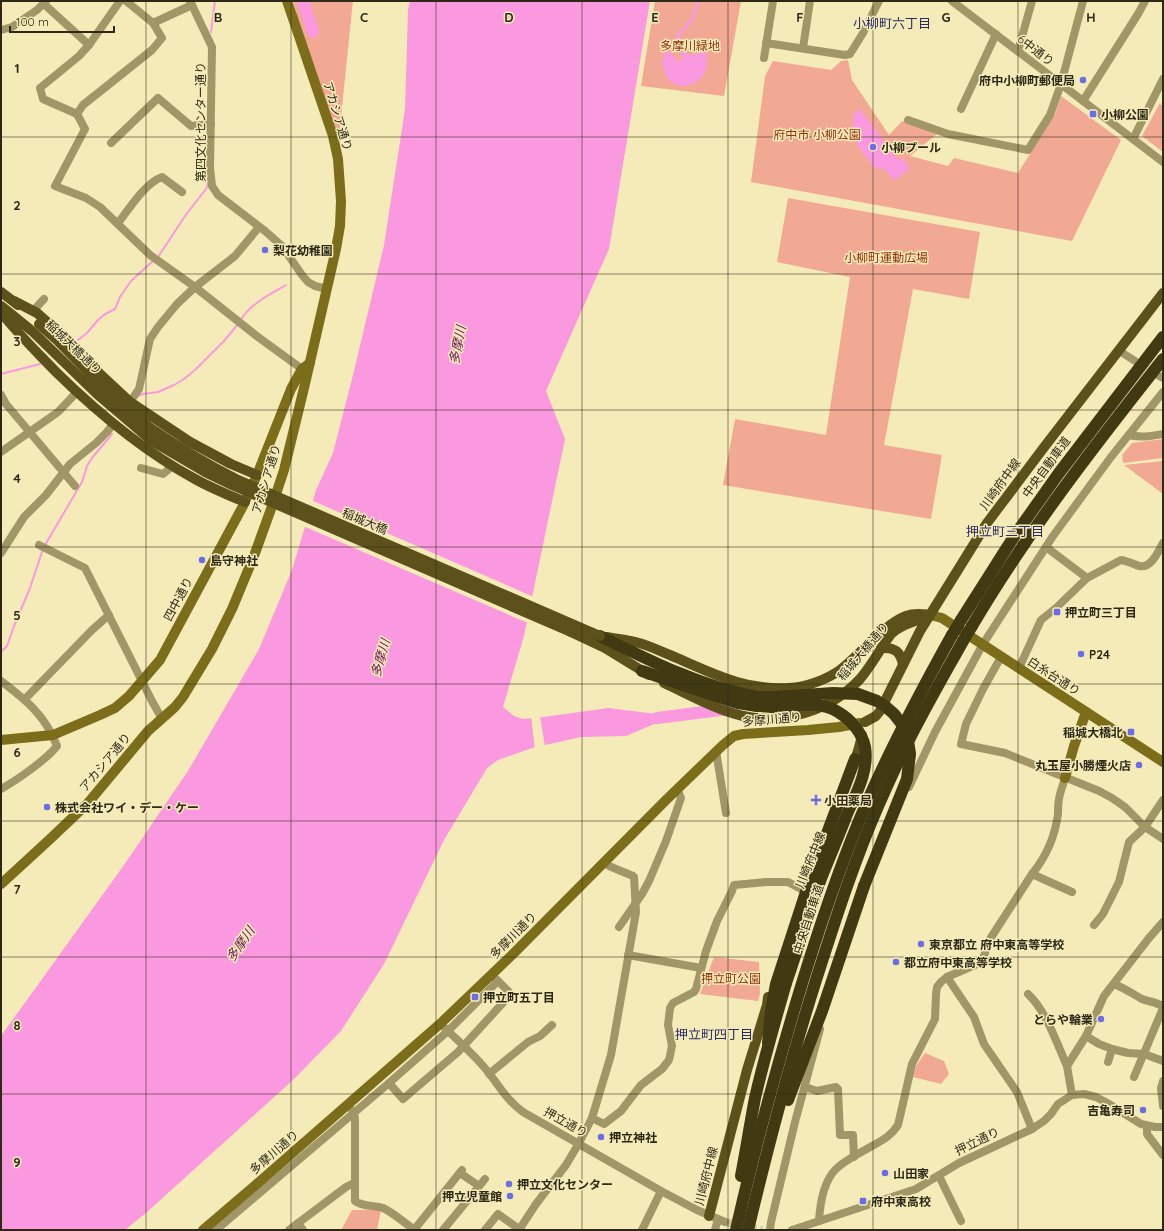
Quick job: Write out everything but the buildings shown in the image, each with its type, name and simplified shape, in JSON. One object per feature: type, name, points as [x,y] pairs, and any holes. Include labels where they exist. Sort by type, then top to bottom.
[{"type":"highway","name":"中央自動車道","points":[[736,1230],[748,1177],[776,1073],[814,946],[833,890],[868,801],[895,741],[952,635],[966,623],[1014,535],[1079,446],[1163,337]]},
{"type":"highway","points":[[748,1230],[760,1179],[803,1022],[828,942],[859,855],[904,749],[963,641],[966,623],[992,592],[1027,539],[1096,443],[1163,359]]},
{"type":"highway","points":[[598,640],[627,649],[705,683],[733,692],[757,697],[833,693],[858,694],[877,700],[894,714],[906,734],[910,754],[909,765],[902,792],[864,886],[822,1011],[786,1106],[775,1142],[755,1230]]},
{"type":"highway","points":[[642,671],[738,703],[775,707],[816,705],[832,709],[846,717],[852,723],[858,731],[865,747],[865,763],[861,780],[822,878],[786,983],[768,1043],[752,1114],[742,1175],[720,1222]]},
{"type":"highway","points":[[768,1043],[771,1011],[776,984],[804,895],[855,759]]},
{"type":"main road","points":[[1,292],[33,311],[64,337],[101,375],[124,414]]},
{"type":"main road","name":"川崎府中線","points":[[864,722],[876,716],[880,710],[902,665],[930,615],[987,523],[1163,293]]},
{"type":"main road","name":"稲城大橋通り","points":[[1,300],[37,328],[124,414]]},
{"type":"main road","points":[[14,301],[57,340],[103,387],[151,452],[171,465],[215,489],[245,502]]},
{"type":"main road","name":"稲城大橋通り","points":[[2,312],[32,331],[97,394],[124,414]]},
{"type":"main road","points":[[2,312],[18,334],[77,392],[190,442],[231,464],[257,475]]},
{"type":"main road","name":"稲城大橋","points":[[124,414],[150,428],[209,466],[236,479],[598,640]]},
{"type":"main road","name":"稲城大橋","points":[[124,414],[152,441],[232,486],[598,640]]},
{"type":"main road","name":"稲城大橋通り","points":[[598,640],[643,644],[741,684],[757,687],[789,688],[826,678],[839,670],[897,621],[906,616],[914,614],[930,615]]},
{"type":"main road","name":"稲城大橋通り","points":[[598,640],[655,679],[712,705],[743,716],[777,718],[807,712],[833,701],[852,687],[866,672],[881,648],[896,629],[930,615]]},
{"type":"main road","points":[[881,648],[890,648],[899,653],[902,665]]},
{"type":"main road","name":"川崎府中線","points":[[791,935],[801,889],[840,787],[855,759],[860,746],[864,722]]},
{"type":"main road","name":"川崎府中線","points":[[720,1222],[747,1070],[769,992],[791,935],[860,774],[867,748],[867,733],[864,722]]},
{"type":"street","points":[[120,1],[89,45],[79,56],[40,88],[43,98],[77,114],[84,129],[56,186],[86,198],[100,207],[150,255],[196,287],[258,337],[306,366]]},
{"type":"street","points":[[77,114],[83,105],[152,50],[162,38],[154,24],[126,1]]},
{"type":"street","name":"アカシア通り","points":[[1,884],[88,803],[148,731],[175,707],[183,697],[212,649],[232,609],[254,556],[284,470],[306,366],[327,289],[336,249],[340,226],[341,201],[338,159],[333,136],[287,1]]},
{"type":"street","points":[[764,58],[773,1]]},
{"type":"street","points":[[803,48],[810,1]]},
{"type":"street","points":[[766,43],[845,55],[850,54],[863,33],[879,1]]},
{"type":"street","name":"6中通り","points":[[952,1],[1163,162]]},
{"type":"street","points":[[1018,51],[1032,1]]},
{"type":"street","points":[[908,120],[948,134],[1028,150],[1050,115],[1061,84],[1083,1]]},
{"type":"street","points":[[1083,101],[1145,1]]},
{"type":"street","points":[[1,30],[12,27],[45,3],[89,45]]},
{"type":"street","points":[[154,24],[191,3]]},
{"type":"street","name":"第四文化センター通り","points":[[191,3],[212,46],[210,173],[212,186],[218,195],[282,246],[308,282],[315,286],[327,289]]},
{"type":"street","points":[[961,109],[996,34]]},
{"type":"street","points":[[1133,139],[1163,79]]},
{"type":"street","points":[[111,143],[158,98],[191,126],[211,124]]},
{"type":"street","points":[[118,223],[145,189],[162,177],[182,192]]},
{"type":"street","points":[[1,553],[24,517],[46,495],[62,473],[70,464],[96,443],[124,414],[139,389],[150,339],[158,327],[178,304],[196,287],[235,256],[259,227]]},
{"type":"street","points":[[33,311],[44,299]]},
{"type":"street","points":[[1118,350],[1135,361]]},
{"type":"street","name":"四中通り","points":[[1,740],[53,735],[114,708],[129,696],[160,660],[245,502],[291,389],[306,366]]},
{"type":"street","points":[[1,452],[58,412],[77,392]]},
{"type":"street","points":[[770,1230],[804,1087],[824,1016],[866,890],[895,817],[936,732],[983,644],[1046,547],[1129,435],[1163,392]]},
{"type":"street","points":[[1,395],[6,404],[74,486]]},
{"type":"street","points":[[1129,435],[1143,437],[1163,434]]},
{"type":"street","points":[[215,489],[224,485],[230,473],[231,464]]},
{"type":"street","points":[[141,468],[162,474],[169,469],[171,465]]},
{"type":"street","points":[[1019,668],[1041,620],[1056,608],[1086,578],[1121,560],[1141,567],[1151,564],[1163,543]]},
{"type":"street","points":[[43,547],[86,568],[152,702],[162,719]]},
{"type":"street","points":[[1046,547],[1086,578]]},
{"type":"street","points":[[25,699],[92,630],[109,615]]},
{"type":"street","name":"白糸台通り","points":[[930,615],[942,618],[1163,762]]},
{"type":"street","points":[[1002,657],[966,724],[961,744],[1005,753],[1099,791],[1125,807],[1145,827],[1163,839]]},
{"type":"street","points":[[1,682],[25,699],[41,716],[53,735],[57,746],[52,752],[23,775],[1,788]]},
{"type":"street","points":[[819,1221],[823,1192],[830,1176],[836,1169],[892,1134],[898,1126],[912,1064],[935,1019],[937,987],[947,977],[982,961],[990,939],[1040,864],[1054,832],[1058,815],[1058,800],[1086,712]]},
{"type":"street","name":"多摩川通り","points":[[203,1230],[351,1109],[445,1027],[495,978],[514,953],[604,862],[677,789],[731,738],[739,735],[839,727],[864,722]]},
{"type":"street","points":[[716,751],[726,813]]},
{"type":"street","points":[[619,927],[636,903],[649,880],[666,841],[681,798],[677,789]]},
{"type":"street","points":[[1094,925],[1103,914],[1119,882],[1129,842],[1145,827],[1163,800]]},
{"type":"street","points":[[485,1230],[498,1214],[519,1230],[536,1204],[566,1165],[592,1118],[611,1055],[636,912],[634,877],[609,866],[604,862]]},
{"type":"street","points":[[1032,874],[1072,892]]},
{"type":"street","points":[[592,1118],[604,1124],[621,1111],[641,1085],[662,1069],[669,1060],[672,1046],[668,1025],[670,1008],[673,1003],[694,992],[696,989],[706,950],[717,921],[734,885],[766,882],[788,882],[801,889]]},
{"type":"street","points":[[1067,1066],[1086,1036],[1104,996],[1163,922]]},
{"type":"street","points":[[628,955],[701,968]]},
{"type":"street","points":[[947,977],[974,1017],[984,1044],[1017,1092],[1032,1129]]},
{"type":"street","points":[[389,1083],[403,1099],[463,1047],[511,994],[495,978]]},
{"type":"street","points":[[1114,984],[1143,999],[1161,1005],[1163,1008],[1134,1077]]},
{"type":"street","points":[[1028,994],[1036,1002],[1042,1012],[1067,1066],[1072,1096],[1084,1094],[1096,1097],[1141,1124],[1163,1127]]},
{"type":"street","points":[[489,1074],[528,1042],[540,1036],[552,1024]]},
{"type":"street","points":[[216,1230],[351,1109],[389,1083],[445,1027]]},
{"type":"street","name":"押立通り","points":[[445,1027],[489,1074],[514,1106],[661,1191],[720,1222]]},
{"type":"street","points":[[1086,1036],[1099,1044],[1112,1049],[1128,1053],[1144,1054],[1163,1061]]},
{"type":"street","points":[[1108,1062],[1112,1049]]},
{"type":"street","points":[[1163,1082],[1161,1088],[1163,1106]]},
{"type":"street","points":[[804,1087],[818,1091],[836,1087],[838,1089],[840,1135],[853,1135],[854,1157]]},
{"type":"street","name":"押立通り","points":[[796,1230],[916,1189],[959,1163],[1032,1129],[1044,1121],[1058,1104],[1072,1096]]},
{"type":"street","points":[[351,1109],[355,1120],[355,1201],[359,1204],[380,1208],[390,1212],[415,1230],[461,1172],[479,1186]]},
{"type":"street","points":[[1147,1126],[1147,1134],[1163,1155]]},
{"type":"street","points":[[939,1176],[962,1221]]},
{"type":"street","points":[[443,1230],[484,1179]]},
{"type":"street","points":[[289,1230],[346,1187],[354,1183]]},
{"type":"street","points":[[642,1230],[661,1191]]},
{"type":"street","points":[[715,1230],[720,1222]]},
{"type":"street","points":[[298,1223],[303,1230]]},
{"type":"green space","points":[[293,1],[353,1],[338,146],[301,30]]},
{"type":"green space","name":"多摩川緑地","points":[[655,1],[741,1],[724,96],[641,86]]},
{"type":"green space","name":"府中市 小柳公園","points":[[848,60],[852,80],[889,135],[902,121],[937,134],[910,156],[948,166],[954,158],[1018,173],[1055,114],[1061,96],[1121,140],[1072,241],[751,182],[765,76],[773,61],[831,70],[841,61]]},
{"type":"green space","points":[[1160,103],[1163,108],[1163,152],[1142,136]]},
{"type":"green space","name":"小柳町運動広場","points":[[788,198],[980,232],[969,299],[913,289],[884,445],[942,455],[931,519],[723,485],[735,419],[826,435],[850,277],[777,262]]},
{"type":"green space","points":[[1163,439],[1163,458],[1123,463],[1122,455],[1132,443]]},
{"type":"green space","points":[[1163,461],[1163,494],[1124,465]]},
{"type":"green space","name":"押立町公園","points":[[714,957],[759,962],[760,993],[758,1001],[700,994]]},
{"type":"green space","points":[[925,1053],[944,1061],[949,1074],[941,1084],[913,1077],[916,1066]]},
{"type":"green space","points":[[352,1210],[381,1210],[377,1230],[341,1230]]},
{"type":"water","name":"多摩川","points":[[410,1],[650,1],[609,249],[546,391],[565,439],[524,636],[503,707],[514,716],[523,719],[608,708],[673,716],[626,736],[581,737],[532,748],[498,760],[487,768],[444,840],[384,964],[341,1031],[293,1080],[147,1212],[125,1230],[1,1230],[1,1036],[124,865],[188,771],[259,649],[292,570],[316,490],[333,453],[384,245],[405,109],[408,10]]},
{"type":"water","points":[[697,1],[700,1],[694,19],[680,38],[686,48],[687,55],[699,54],[700,50],[705,51],[707,63],[701,78],[695,83],[681,86],[674,84],[668,79],[663,69],[663,59],[665,53],[668,52],[678,61],[682,61],[681,52],[675,38],[691,18]]},
{"type":"water","name":"小柳プール","points":[[860,109],[898,160],[902,157],[910,168],[894,181],[884,169],[874,168],[851,136],[854,113]]},
{"type":"pier","points":[[311,500],[534,597],[528,623],[303,526]]},
{"type":"pier","points":[[531,716],[540,716],[545,747],[535,749]]},
{"type":"waterway","points":[[211,32],[215,1]]},
{"type":"waterway","points":[[303,1],[313,32]]},
{"type":"waterway","points":[[158,257],[185,216],[206,189],[208,183]]},
{"type":"waterway","points":[[78,340],[87,333],[105,314],[115,309],[120,297],[131,281],[153,261]]},
{"type":"waterway","points":[[240,321],[254,305],[286,285]]},
{"type":"waterway","points":[[139,396],[142,394],[158,392],[184,379],[224,341],[238,324]]},
{"type":"waterway","points":[[1,374],[40,364]]},
{"type":"waterway","points":[[45,545],[82,482],[87,466],[112,434]]},
{"type":"waterway","points":[[1,652],[7,646],[30,588],[43,549]]},
{"type":"waterway","points":[[657,718],[728,709]]},
{"type":"tunnel","points":[[725,1222],[762,1230]]},
{"type":"place","name":"府中小柳町郵便局","points":[[1083,80]]},
{"type":"place","name":"小柳公園","points":[[1093,114]]},
{"type":"place","name":"小柳プール","points":[[873,147]]},
{"type":"place","name":"梨花幼稚園","points":[[265,250]]},
{"type":"place","name":"島守神社","points":[[202,560]]},
{"type":"place","name":"押立町三丁目","points":[[1057,612]]},
{"type":"place","name":"P24","points":[[1081,654]]},
{"type":"place","name":"稲城大橋北","points":[[1131,732]]},
{"type":"place","name":"丸玉屋小勝煙火店","points":[[1139,765]]},
{"type":"place","name":"小田薬局","points":[[816,800]]},
{"type":"place","name":"株式会社ワイ・デー・ケー","points":[[47,807]]},
{"type":"place","name":"東京都立 府中東高等学校","points":[[921,944]]},
{"type":"place","name":"都立府中東高等学校","points":[[896,962]]},
{"type":"place","name":"押立町五丁目","points":[[475,997]]},
{"type":"place","name":"とらや輪業","points":[[1101,1019]]},
{"type":"place","name":"吉亀寿司","points":[[1143,1110]]},
{"type":"place","name":"押立神社","points":[[601,1137]]},
{"type":"place","name":"山田家","points":[[885,1173]]},
{"type":"place","name":"押立文化センター","points":[[509,1184]]},
{"type":"place","name":"押立児童館","points":[[510,1196]]},
{"type":"place","name":"府中東高校","points":[[863,1201]]},
{"type":"district","name":"小柳町六丁目","points":[[892,23]]},
{"type":"district","name":"押立町三丁目","points":[[1005,531]]},
{"type":"district","name":"押立町四丁目","points":[[714,1034]]}]
